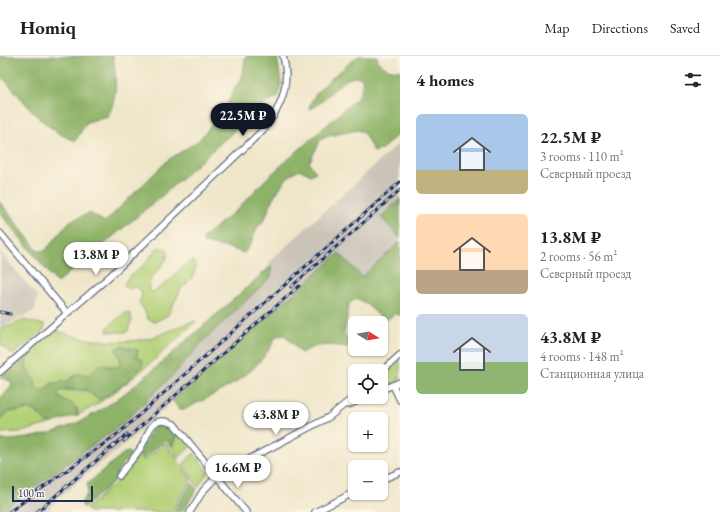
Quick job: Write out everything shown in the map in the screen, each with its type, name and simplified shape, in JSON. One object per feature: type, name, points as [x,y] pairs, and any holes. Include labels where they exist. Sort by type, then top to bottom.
[{"type":"street","points":[[0,372],[110,276],[264,129],[280,106],[286,84],[283,56]]},
{"type":"street","points":[[0,233],[67,313]]},
{"type":"street","points":[[388,366],[400,355]]},
{"type":"street","points":[[388,387],[400,382]]},
{"type":"street","points":[[393,385],[400,400]]},
{"type":"street","points":[[190,512],[204,491],[217,476],[318,424],[348,402]]},
{"type":"street","points":[[342,408],[351,404]]},
{"type":"street","points":[[119,476],[141,448],[148,431],[154,424],[166,421],[174,424],[246,512]]},
{"type":"street","points":[[388,477],[400,472]]},
{"type":"street","points":[[315,512],[348,496]]},
{"type":"shaded area","points":[[400,142],[400,199],[381,217],[400,238],[400,242],[361,277],[339,253],[118,450],[86,474],[45,512],[0,512],[123,422],[173,375],[271,266],[269,262]]},
{"type":"shaded area","points":[[0,252],[38,297],[34,311],[0,328]]},
{"type":"green space","points":[[0,56],[113,56],[115,94],[108,116],[87,122],[75,141],[64,136],[37,116],[6,81],[0,77]]},
{"type":"green space","points":[[246,56],[277,56],[281,83],[278,97],[265,103],[163,195],[57,283],[0,213],[0,202],[38,251],[45,251],[70,221],[90,213],[105,222],[168,160],[198,141],[225,109],[235,87],[242,79]]},
{"type":"green space","points":[[358,56],[377,56],[379,63],[385,68],[400,70],[400,132],[381,150],[374,152],[363,132],[358,130],[324,137],[320,141],[309,163],[316,172],[311,175],[301,170],[296,171],[286,179],[273,198],[265,219],[257,228],[251,244],[244,253],[229,248],[203,243],[203,237],[237,210],[266,179],[355,100],[361,90],[362,78],[355,77],[341,83],[322,101],[309,109],[315,95]]},
{"type":"green space","points":[[400,199],[400,238],[381,217]]},
{"type":"green space","points":[[400,242],[400,316],[396,313],[388,319],[388,316],[379,316],[365,303],[356,298],[349,304],[344,334],[348,340],[347,347],[318,346],[301,353],[285,335],[276,336],[269,350],[260,362],[238,381],[185,409],[179,409],[173,401],[339,253],[362,277]]},
{"type":"green space","points":[[157,248],[168,250],[167,256],[165,262],[151,280],[149,291],[154,292],[170,280],[188,262],[194,261],[196,266],[193,277],[181,289],[168,315],[155,322],[148,319],[143,308],[139,304],[142,294],[140,289],[134,287],[129,289],[124,286],[126,280],[146,263]]},
{"type":"green space","points":[[271,266],[271,277],[205,339],[173,375],[123,423],[0,512],[0,440],[29,438],[55,431],[80,422],[102,409],[145,377]]},
{"type":"green space","points":[[124,313],[130,314],[132,320],[127,332],[107,332],[108,327]]},
{"type":"green space","points":[[24,320],[45,325],[44,330],[14,354],[9,352],[0,343],[0,330]]},
{"type":"green space","points":[[196,321],[126,384],[78,415],[77,408],[59,398],[58,392],[65,390],[87,391],[94,397],[142,367],[116,349],[121,361],[119,367],[99,365],[90,375],[77,374],[67,381],[53,383],[42,391],[36,388],[35,381],[27,370],[25,354],[55,329],[77,337],[103,341],[130,341],[153,337]]},
{"type":"green space","points":[[122,346],[138,350],[137,357],[143,360],[142,367],[126,382],[100,400],[84,389],[64,390],[58,392],[59,398],[74,405],[78,415],[52,423],[46,422],[37,412],[30,409],[9,412],[0,420],[0,398],[10,388],[12,382],[0,377],[25,354],[27,370],[35,381],[36,388],[42,391],[52,383],[67,381],[77,374],[90,375],[99,365],[119,367],[121,361],[116,349]]},
{"type":"green space","points":[[400,360],[400,380],[388,386],[388,371]]},
{"type":"green space","points":[[30,409],[46,421],[52,423],[21,432],[0,433],[0,420],[9,412]]},
{"type":"green space","points":[[158,424],[173,427],[178,432],[171,446],[166,440],[143,459],[140,452],[153,428]]},
{"type":"green space","points":[[178,433],[190,447],[178,458],[172,447]]},
{"type":"green space","points":[[166,443],[191,480],[172,512],[89,512],[86,509],[119,480],[139,454],[143,461]]},
{"type":"green space","points":[[129,452],[130,456],[118,470],[115,480],[85,507],[82,506],[82,501],[88,493],[87,484],[124,453]]},
{"type":"green space","points":[[194,453],[208,472],[198,487],[183,465]]},
{"type":"green space","points":[[192,483],[197,489],[182,512],[174,512]]},
{"type":"railway","points":[[9,512],[119,433],[400,182]]},
{"type":"railway","points":[[291,287],[400,190]]},
{"type":"railway","points":[[124,441],[299,286]]},
{"type":"railway","points":[[0,312],[10,314]]},
{"type":"railway","points":[[37,512],[127,434]]}]
